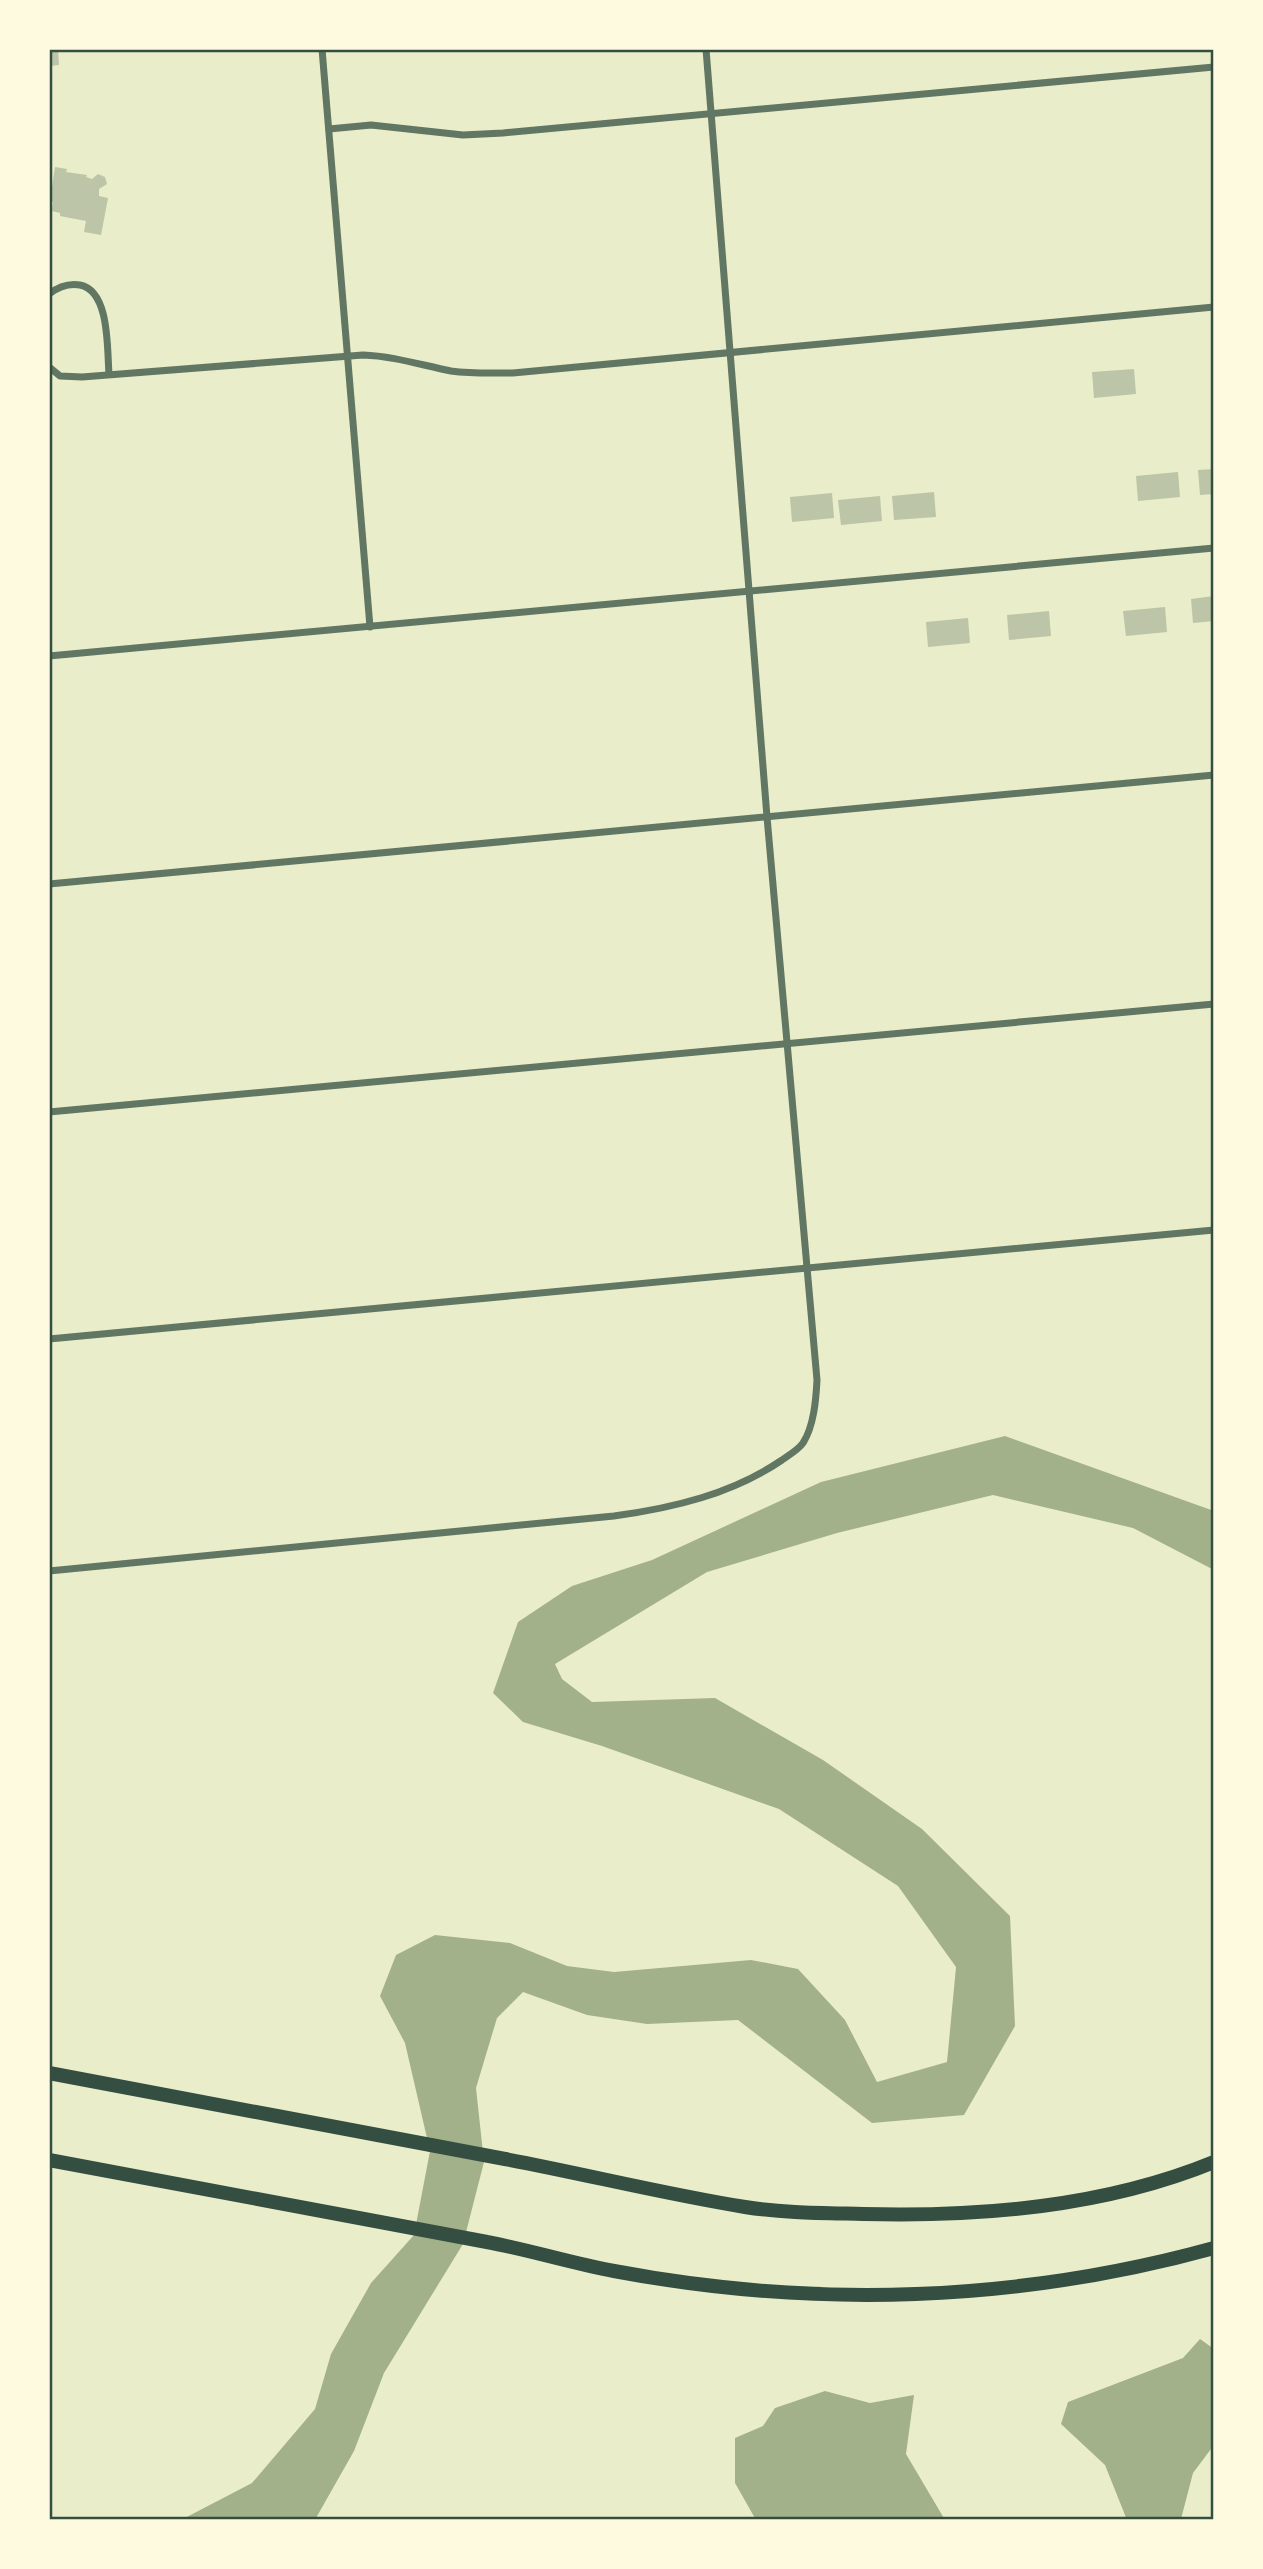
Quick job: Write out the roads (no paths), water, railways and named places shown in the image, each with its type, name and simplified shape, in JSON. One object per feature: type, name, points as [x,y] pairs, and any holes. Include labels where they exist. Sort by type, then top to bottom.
[{"type":"main road","points":[[49,2073],[746,2207],[835,2214],[953,2214],[1040,2206],[1161,2182],[1214,2162]]},
{"type":"main road","points":[[49,2160],[492,2242],[614,2271],[772,2292],[870,2296],[927,2295],[1047,2284],[1214,2248]]},
{"type":"street","points":[[323,49],[370,627]]},
{"type":"street","points":[[49,1571],[614,1516],[666,1508],[712,1495],[754,1477],[802,1444],[811,1420],[817,1380],[767,817],[706,49]]},
{"type":"street","points":[[329,129],[371,125],[463,135],[1214,67]]},
{"type":"street","points":[[49,294],[62,286],[73,284],[92,290],[99,300],[104,322],[109,374]]},
{"type":"street","points":[[49,367],[60,376],[82,377],[348,356],[397,358],[452,371],[480,374],[1214,307]]},
{"type":"street","points":[[49,656],[1214,548]]},
{"type":"street","points":[[49,884],[1214,775]]},
{"type":"street","points":[[49,1112],[1214,1004]]},
{"type":"street","points":[[49,1339],[1214,1230]]}]
